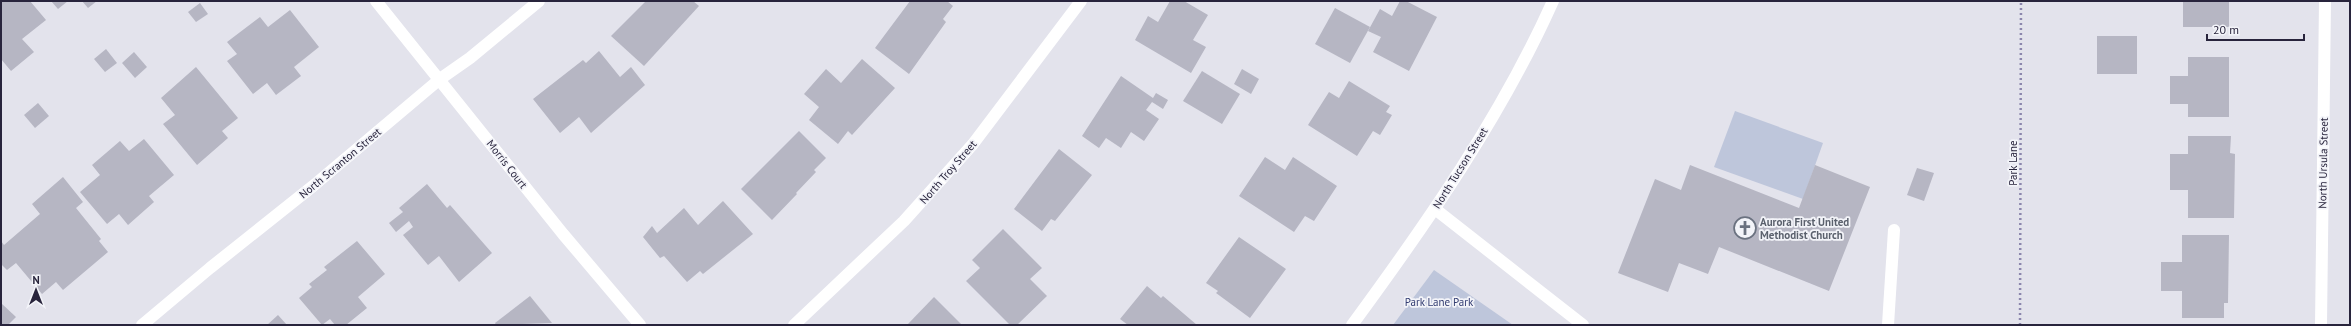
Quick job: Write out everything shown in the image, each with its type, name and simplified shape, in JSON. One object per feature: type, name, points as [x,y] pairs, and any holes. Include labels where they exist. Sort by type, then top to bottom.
[{"type":"street","name":"Morris Court","points":[[376,1],[563,234],[640,325]]},
{"type":"street","name":"North Scranton Street","points":[[142,325],[440,79],[470,58],[539,1]]},
{"type":"street","name":"North Troy Street","points":[[794,325],[904,221],[973,144],[1081,1]]},
{"type":"street","name":"North Tucson Street","points":[[1352,325],[1435,209],[1484,130],[1536,39],[1553,1]]},
{"type":"street","name":"North Ursula Street","points":[[2321,325],[2324,1]]},
{"type":"street","points":[[1435,209],[1583,325]]},
{"type":"street","points":[[1888,325],[1894,230]]},
{"type":"path","name":"Park Lane","points":[[2020,325],[2021,1]]},
{"type":"green space","points":[[1735,111],[1823,143],[1803,199],[1714,167]]},
{"type":"green space","name":"Park Lane Park","points":[[1434,270],[1513,325],[1393,325]]},
{"type":"building","points":[[1,1],[30,1],[46,20],[22,39],[34,52],[11,71],[1,59]]},
{"type":"building","points":[[51,1],[68,1],[58,9]]},
{"type":"building","points":[[82,1],[97,1],[88,8]]},
{"type":"building","points":[[646,1],[693,1],[699,6],[644,66],[611,36]]},
{"type":"building","points":[[910,1],[947,1],[953,6],[943,19],[946,22],[909,74],[875,48]]},
{"type":"building","points":[[1170,1],[1184,1],[1208,15],[1193,40],[1206,47],[1191,73],[1135,40],[1148,16],[1158,22]]},
{"type":"building","points":[[1400,1],[1406,1],[1437,17],[1409,71],[1373,52],[1381,37],[1368,31],[1380,9],[1392,16]]},
{"type":"building","points":[[2183,1],[2229,1],[2229,27],[2183,27]]},
{"type":"building","points":[[200,3],[208,14],[196,22],[188,12]]},
{"type":"building","points":[[1335,8],[1370,27],[1350,63],[1315,44]]},
{"type":"building","points":[[290,10],[319,47],[294,67],[301,76],[276,95],[267,83],[253,94],[227,61],[237,54],[227,42],[260,17],[268,27]]},
{"type":"building","points":[[2097,36],[2137,36],[2137,74],[2097,74]]},
{"type":"building","points":[[106,49],[117,63],[105,72],[94,59]]},
{"type":"building","points":[[599,51],[620,77],[631,67],[645,85],[591,133],[579,117],[560,133],[533,99],[583,60],[586,63]]},
{"type":"building","points":[[134,52],[147,67],[135,78],[122,63]]},
{"type":"building","points":[[2188,57],[2229,57],[2229,117],[2188,117],[2188,104],[2170,104],[2170,76],[2188,76]]},
{"type":"building","points":[[862,59],[895,88],[852,135],[848,131],[838,144],[809,120],[819,107],[804,94],[826,69],[841,83]]},
{"type":"building","points":[[196,67],[238,118],[222,131],[228,138],[197,165],[163,124],[175,115],[161,98]]},
{"type":"building","points":[[1242,69],[1259,79],[1251,94],[1234,84]]},
{"type":"building","points":[[1202,71],[1240,94],[1222,124],[1183,101]]},
{"type":"building","points":[[1121,76],[1153,98],[1156,93],[1168,100],[1163,109],[1152,102],[1146,110],[1159,119],[1144,141],[1131,132],[1121,148],[1106,138],[1099,148],[1082,136]]},
{"type":"building","points":[[1349,81],[1390,106],[1386,112],[1392,115],[1380,135],[1373,131],[1357,156],[1308,125],[1329,92],[1339,98]]},
{"type":"building","points":[[38,103],[49,116],[35,128],[24,115]]},
{"type":"building","points":[[799,131],[826,158],[814,170],[816,172],[796,193],[797,194],[772,220],[741,189]]},
{"type":"building","points":[[2188,136],[2231,136],[2230,153],[2235,154],[2234,218],[2188,218],[2188,190],[2170,190],[2170,154],[2188,154]]},
{"type":"building","points":[[144,139],[174,175],[149,196],[154,202],[128,225],[119,214],[107,224],[80,192],[100,175],[92,165],[120,141],[129,151]]},
{"type":"building","points":[[1059,149],[1092,175],[1055,221],[1051,219],[1042,231],[1014,209]]},
{"type":"building","points":[[1265,157],[1285,170],[1293,157],[1337,186],[1314,221],[1305,216],[1294,232],[1239,196]]},
{"type":"building","name":"Aurora First United Methodist Church","points":[[1690,165],[1799,208],[1815,165],[1870,187],[1829,291],[1719,247],[1708,274],[1679,263],[1668,292],[1618,273],[1655,179],[1681,190]]},
{"type":"building","points":[[1917,168],[1934,173],[1924,201],[1907,195]]},
{"type":"building","points":[[63,177],[83,202],[76,208],[101,239],[99,241],[108,252],[63,290],[56,282],[42,294],[16,263],[7,270],[1,264],[1,241],[4,245],[40,214],[32,204]]},
{"type":"building","points":[[427,184],[447,208],[450,205],[492,253],[459,282],[439,256],[428,265],[403,235],[413,227],[409,221],[396,232],[389,223],[403,212],[399,208]]},
{"type":"building","points":[[723,201],[753,234],[703,274],[700,271],[687,282],[664,256],[660,258],[643,237],[652,226],[657,233],[684,208],[698,225]]},
{"type":"building","points":[[1003,229],[1042,268],[1030,279],[1047,296],[1017,325],[1010,325],[966,281],[980,268],[972,260]]},
{"type":"building","points":[[2182,235],[2229,235],[2228,303],[2224,303],[2224,318],[2182,318],[2182,291],[2161,291],[2161,262],[2182,262]]},
{"type":"building","points":[[1239,237],[1286,269],[1250,318],[1216,293],[1218,291],[1206,283]]},
{"type":"building","points":[[357,241],[385,274],[358,297],[367,308],[346,325],[335,325],[330,319],[322,325],[299,298],[312,287],[309,284],[327,270],[324,267]]},
{"type":"building","points":[[1147,286],[1161,298],[1163,296],[1197,325],[1128,325],[1120,319]]},
{"type":"building","points":[[530,296],[552,323],[496,325],[495,323]]},
{"type":"building","points":[[934,297],[962,325],[907,325]]},
{"type":"building","points":[[1,303],[16,317],[8,325],[1,325]]},
{"type":"building","points":[[278,315],[287,325],[267,325]]},
{"type":"place","name":"Aurora First United Methodist Church","points":[[1745,228]]}]
